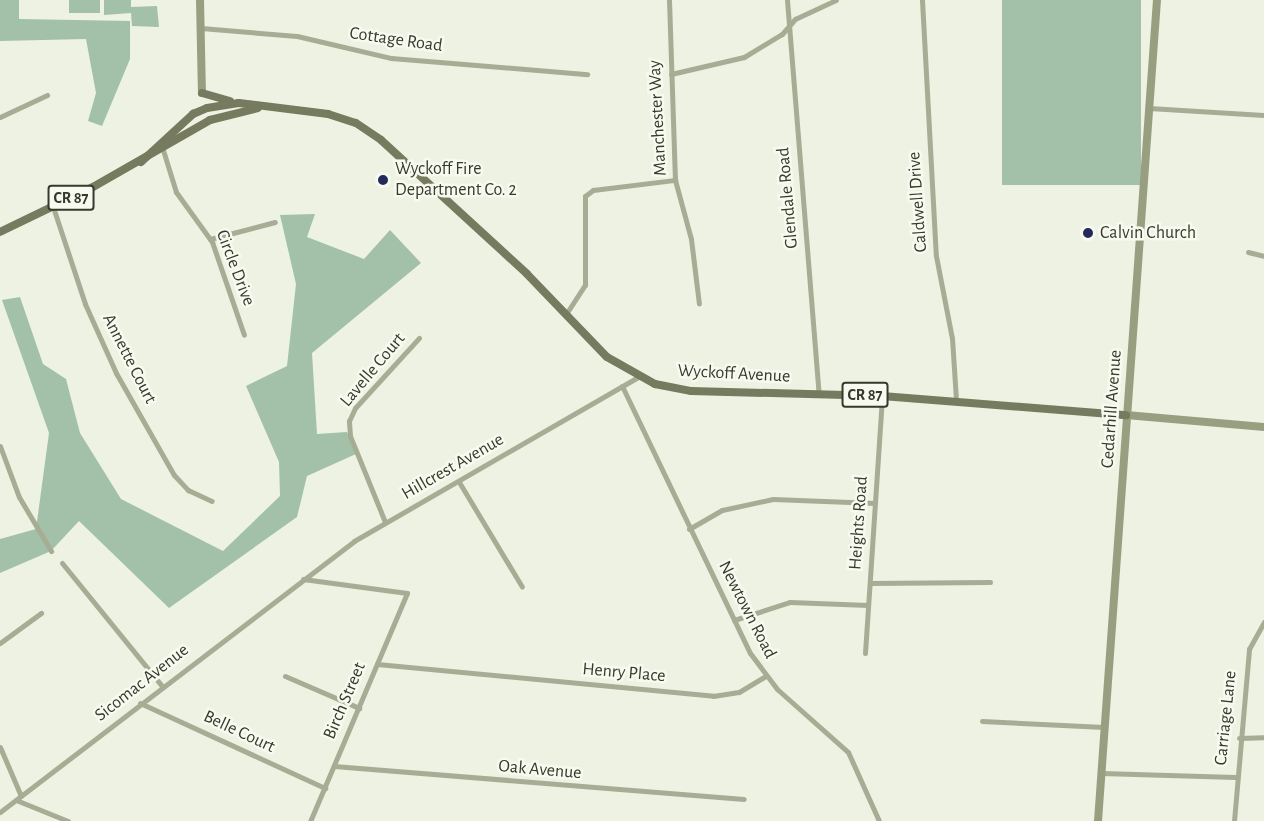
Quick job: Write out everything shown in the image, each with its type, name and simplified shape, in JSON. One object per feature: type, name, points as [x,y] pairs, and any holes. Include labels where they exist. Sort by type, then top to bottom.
[{"type":"main road","points":[[200,0],[202,93],[210,120]]},
{"type":"main road","name":"Cedarhill Avenue","points":[[1098,821],[1157,0]]},
{"type":"main road","points":[[202,93],[239,103]]},
{"type":"main road","name":"Wyckoff Avenue","points":[[141,162],[193,114],[207,108],[239,103],[328,114],[369,131],[566,314],[607,357],[638,376],[691,392],[819,394],[956,400],[1264,427]]},
{"type":"main road","name":"Wyckoff Avenue","points":[[0,232],[141,162],[210,120],[268,106]]},
{"type":"street","name":"Manchester Way","points":[[669,0],[675,180],[691,239],[699,304]]},
{"type":"street","name":"Glendale Road","points":[[788,0],[819,394]]},
{"type":"street","points":[[671,75],[744,57],[789,25],[836,0]]},
{"type":"street","name":"Caldwell Drive","points":[[922,0],[936,256],[952,338],[956,400]]},
{"type":"street","name":"Cottage Road","points":[[201,28],[297,36],[391,57],[587,74]]},
{"type":"street","points":[[0,117],[47,95]]},
{"type":"street","points":[[1149,108],[1264,115]]},
{"type":"street","name":"Circle Drive","points":[[163,150],[176,192],[210,238],[244,335]]},
{"type":"street","points":[[566,314],[585,285],[585,196],[593,190],[675,180]]},
{"type":"street","name":"Annette Court","points":[[53,207],[85,304],[116,373],[174,475],[188,490],[212,501]]},
{"type":"street","points":[[210,238],[275,222]]},
{"type":"street","points":[[1248,252],[1264,256]]},
{"type":"street","name":"Lavelle Court","points":[[385,522],[350,436],[349,421],[355,408],[419,338]]},
{"type":"street","name":"Hillcrest Avenue","points":[[303,579],[385,522],[459,482],[638,376]]},
{"type":"street","name":"Newtown Road","points":[[622,386],[734,620],[766,676],[844,747],[879,821]]},
{"type":"street","name":"Heights Road","points":[[865,653],[882,396]]},
{"type":"street","points":[[1,449],[29,517],[51,551]]},
{"type":"street","points":[[459,482],[522,587]]},
{"type":"street","points":[[689,529],[722,510],[773,499],[875,503]]},
{"type":"street","points":[[62,563],[162,686]]},
{"type":"street","name":"Birch Street","points":[[303,579],[407,594],[310,821]]},
{"type":"street","name":"Sicomac Avenue","points":[[0,812],[303,579]]},
{"type":"street","points":[[870,582],[990,582]]},
{"type":"street","points":[[734,620],[790,602],[868,605]]},
{"type":"street","points":[[0,643],[41,612]]},
{"type":"street","name":"Carriage Lane","points":[[1234,821],[1235,777],[1249,649],[1264,622]]},
{"type":"street","name":"Henry Place","points":[[377,664],[712,696],[739,692],[766,676]]},
{"type":"street","points":[[285,676],[358,708]]},
{"type":"street","name":"Belle Court","points":[[140,703],[325,788]]},
{"type":"street","points":[[982,721],[1104,728]]},
{"type":"street","points":[[1239,738],[1264,737]]},
{"type":"street","points":[[0,747],[18,798],[68,821]]},
{"type":"street","name":"Oak Avenue","points":[[334,766],[744,799]]},
{"type":"street","points":[[1101,773],[1235,777]]},
{"type":"green space","points":[[0,0],[19,0],[19,19],[130,21],[130,59],[102,126],[88,121],[96,93],[86,39],[0,41]]},
{"type":"green space","points":[[69,0],[100,0],[100,13],[69,13]]},
{"type":"green space","points":[[104,0],[131,0],[131,7],[157,6],[159,27],[132,26],[131,13],[104,15]]},
{"type":"green space","points":[[1002,0],[1141,0],[1141,185],[1002,185]]},
{"type":"green space","points":[[315,214],[307,237],[364,259],[390,230],[421,263],[312,353],[317,434],[347,432],[356,454],[307,476],[297,517],[169,608],[79,521],[51,551],[0,573],[0,539],[36,529],[49,433],[2,300],[20,297],[43,364],[66,379],[80,433],[121,499],[223,551],[280,496],[279,462],[246,386],[287,366],[296,284],[280,215]]},
{"type":"place","name":"Wyckoff Fire Department Co. 2","points":[[383,180]]},
{"type":"place","name":"Calvin Church","points":[[1088,233]]}]
